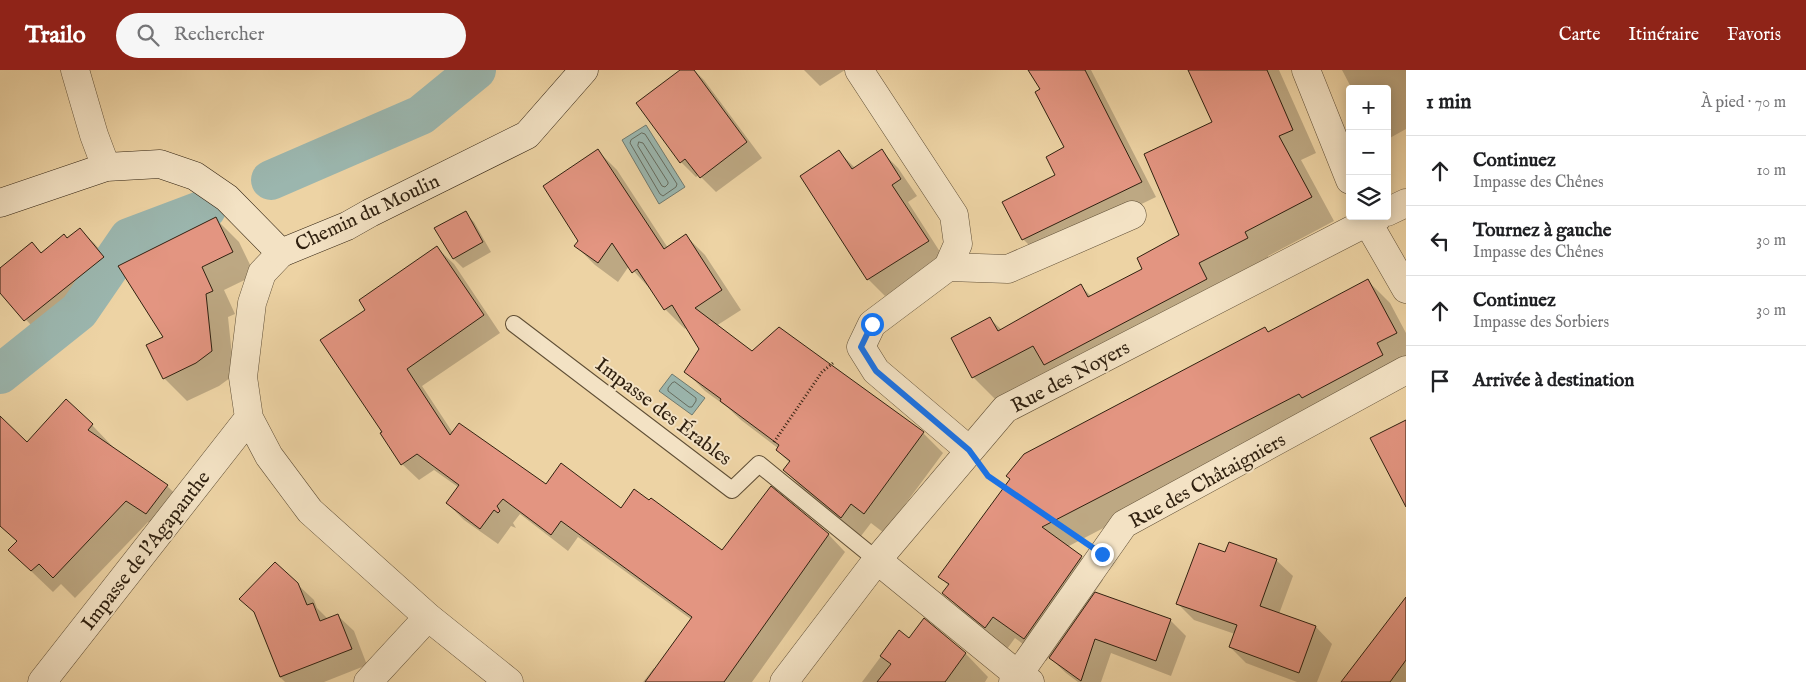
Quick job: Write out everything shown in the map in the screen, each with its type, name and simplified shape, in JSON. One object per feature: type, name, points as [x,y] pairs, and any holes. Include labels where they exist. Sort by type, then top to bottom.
[{"type":"street","points":[[75,70],[94,135],[106,167]]},
{"type":"street","name":"Chemin du Moulin","points":[[0,203],[106,167],[160,164],[195,176],[227,198],[281,253],[347,226],[526,135],[584,70]]},
{"type":"street","points":[[859,70],[954,216],[958,244],[948,267],[872,324],[861,347],[876,371],[969,450]]},
{"type":"street","points":[[1306,70],[1348,175]]},
{"type":"street","name":"Rue des Noyers","points":[[1391,210],[1406,203]]},
{"type":"street","points":[[948,267],[1008,269],[1132,215]]},
{"type":"street","name":"Rue des Noyers","points":[[784,682],[877,560],[1005,410],[1368,220]]},
{"type":"street","points":[[1375,220],[1406,289]]},
{"type":"street","points":[[281,253],[262,272],[252,302],[243,377],[249,418],[269,456],[310,511],[428,617],[509,682]]},
{"type":"street","name":"Rue des Châtaigniers","points":[[1020,680],[1102,554],[1124,524],[1406,370]]},
{"type":"street","name":"Impasse de l'Agapanthe","points":[[42,682],[249,418]]},
{"type":"street","points":[[877,560],[1020,680]]},
{"type":"street","points":[[368,682],[428,617]]},
{"type":"lane","name":"Impasse des Érables","points":[[514,324],[732,490],[759,464],[877,560]]},
{"type":"path","points":[[759,464],[822,372],[843,354],[861,347]]},
{"type":"path","points":[[969,450],[988,476],[1102,554]]},
{"type":"water","points":[[646,125],[685,187],[659,204],[622,140]]},
{"type":"water","points":[[672,374],[705,398],[692,415],[659,391]]},
{"type":"building","points":[[680,70],[694,70],[747,142],[700,178],[685,159],[680,163],[636,103]]},
{"type":"building","points":[[1028,70],[1085,70],[1142,182],[1022,240],[1002,202],[1055,175],[1046,157],[1064,147],[1035,92],[1040,89]]},
{"type":"building","points":[[1188,70],[1267,70],[1293,130],[1279,136],[1312,197],[1245,232],[1248,238],[1199,263],[1207,279],[1044,365],[1033,346],[972,378],[951,338],[990,317],[998,331],[1081,284],[1088,297],[1142,269],[1137,258],[1179,235],[1144,154],[1212,122]]},
{"type":"building","points":[[598,149],[664,249],[686,234],[722,290],[695,308],[752,351],[779,327],[924,432],[864,514],[851,504],[841,518],[783,470],[790,461],[776,450],[779,445],[684,372],[699,349],[672,305],[664,310],[637,269],[632,273],[612,243],[598,263],[574,246],[578,241],[543,186]]},
{"type":"building","points":[[882,149],[901,179],[892,185],[929,241],[867,280],[800,176],[839,150],[852,169]]},
{"type":"building","points":[[466,211],[483,242],[453,259],[434,228]]},
{"type":"building","points":[[216,217],[233,252],[202,267],[213,291],[206,294],[212,351],[196,363],[163,379],[146,345],[163,337],[118,266]]},
{"type":"building","points":[[80,228],[104,257],[24,321],[0,293],[0,268],[32,242],[41,253],[64,234],[67,238]]},
{"type":"building","points":[[437,246],[484,315],[407,369],[450,435],[459,423],[546,484],[561,463],[621,508],[634,489],[649,500],[651,498],[722,550],[771,486],[829,534],[724,682],[645,682],[692,617],[561,521],[551,535],[503,499],[497,506],[500,511],[498,513],[494,510],[480,529],[446,503],[459,485],[417,454],[401,465],[380,433],[382,432],[320,340],[365,310],[359,300]]},
{"type":"building","points":[[1368,279],[1397,333],[1377,343],[1383,355],[1302,398],[1299,394],[1042,527],[1082,556],[1024,639],[993,617],[985,628],[942,593],[949,584],[938,577],[1010,479],[1006,476],[1024,454],[1265,327],[1268,332]]},
{"type":"building","points":[[66,399],[93,424],[88,430],[168,485],[146,514],[126,501],[53,578],[39,564],[31,571],[8,550],[17,541],[0,526],[0,416],[27,442]]},
{"type":"building","points":[[1406,420],[1406,507],[1370,438]]},
{"type":"building","points":[[1229,542],[1277,559],[1260,606],[1316,626],[1299,673],[1229,647],[1237,625],[1176,604],[1199,543],[1225,552]]},
{"type":"building","points":[[275,562],[298,583],[307,605],[313,603],[320,621],[338,614],[352,649],[280,677],[254,612],[239,599]]},
{"type":"building","points":[[1095,592],[1171,619],[1156,661],[1095,639],[1081,681],[1049,658]]},
{"type":"building","points":[[1406,597],[1406,660],[1390,682],[1341,682]]},
{"type":"building","points":[[924,618],[966,653],[945,682],[877,682],[891,664],[880,656],[899,630],[909,638]]},
{"type":"waterway","points":[[271,180],[421,115],[476,70]]},
{"type":"waterway","points":[[0,374],[79,311],[129,238],[206,209]]},
{"type":"route","points":[[872,324],[861,347],[876,371],[969,450],[988,476],[1102,554]]}]
